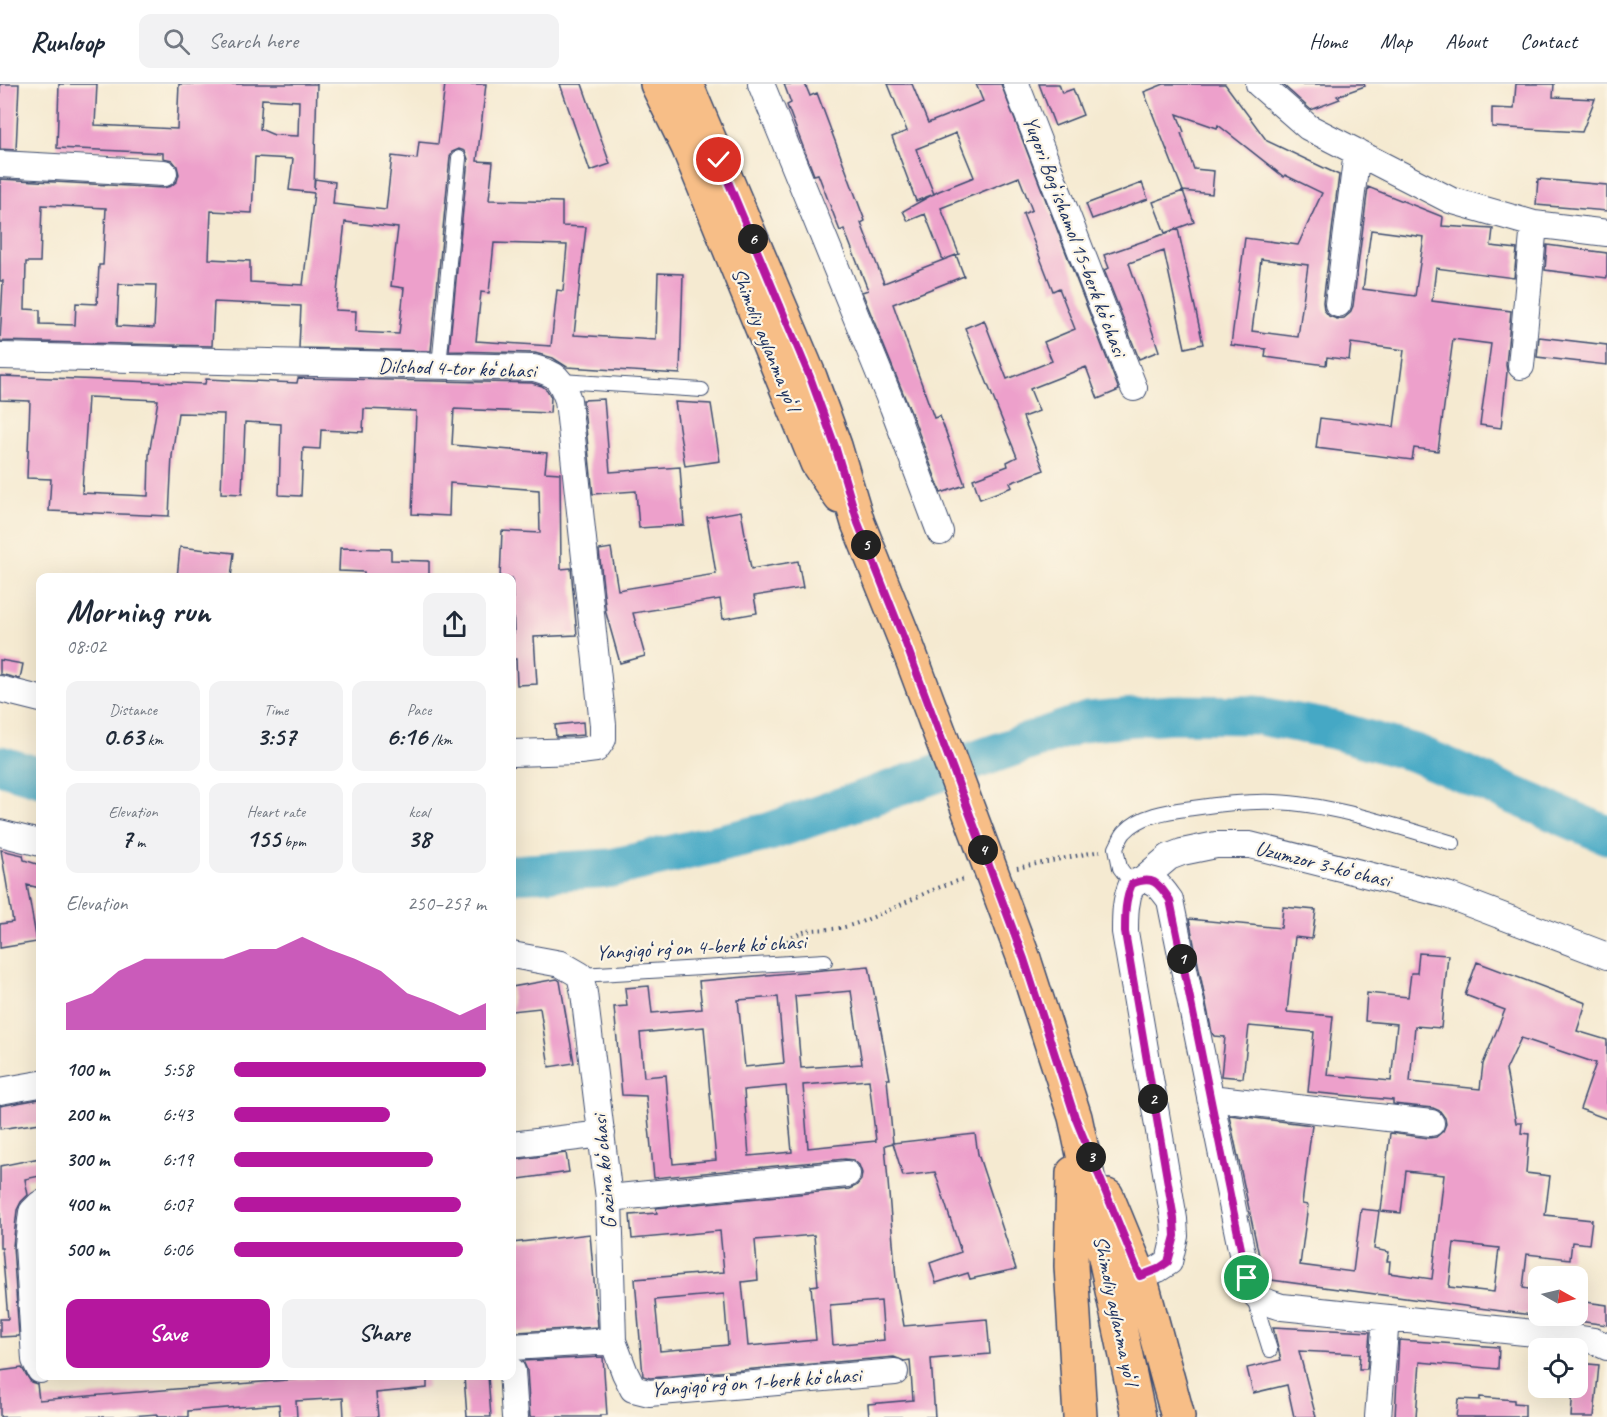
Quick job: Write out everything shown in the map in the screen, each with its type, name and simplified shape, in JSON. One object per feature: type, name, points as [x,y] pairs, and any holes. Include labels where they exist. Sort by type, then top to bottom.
[{"type":"main road","name":"Shimoliy aylanma yoʻl","points":[[657,84],[688,147],[817,463],[858,523]]},
{"type":"main road","name":"Shimoliy aylanma yoʻl","points":[[686,84],[810,377],[835,446],[858,523],[906,644],[1024,959],[1075,1117],[1139,1417]]},
{"type":"main road","points":[[1075,1117],[1140,1276],[1178,1417]]},
{"type":"main road","points":[[1075,1117],[1071,1266],[1080,1417]]},
{"type":"street","points":[[760,84],[893,407],[940,532]]},
{"type":"street","name":"Yuqori Bogʻishamol 15-berk koʻchasi","points":[[1016,84],[1134,388]]},
{"type":"street","points":[[1259,84],[1308,127],[1450,200],[1534,224],[1607,233]]},
{"type":"street","points":[[1338,304],[1357,152]]},
{"type":"street","points":[[0,164],[164,173]]},
{"type":"street","points":[[1521,366],[1534,224]]},
{"type":"street","name":"Dilshod 4-tor koʻchasi","points":[[0,356],[534,368],[551,372],[561,381],[568,400],[603,739],[596,749],[580,752],[516,753]]},
{"type":"street","points":[[0,689],[36,698]]},
{"type":"street","points":[[0,833],[36,842]]},
{"type":"street","name":"Uzumzor 3-koʻchasi","points":[[1138,882],[1169,857],[1182,852],[1216,845],[1250,845],[1447,895],[1607,956]]},
{"type":"street","points":[[1140,1276],[1168,1262],[1175,1236],[1125,932],[1125,905],[1138,882],[1153,881],[1160,886],[1170,900],[1247,1278],[1253,1293],[1264,1302],[1282,1307],[1563,1336],[1594,1341],[1607,1347]]},
{"type":"street","points":[[516,956],[561,964],[580,975]]},
{"type":"street","name":"Gʻazina koʻchasi","points":[[580,975],[609,1198],[613,1341]]},
{"type":"street","points":[[0,1091],[36,1085]]},
{"type":"street","points":[[1210,1098],[1431,1123]]},
{"type":"street","points":[[516,1145],[602,1134]]},
{"type":"street","points":[[609,1198],[847,1174]]},
{"type":"street","points":[[36,1208],[32,1212],[28,1245],[36,1362]]},
{"type":"street","points":[[1378,1417],[1386,1318]]},
{"type":"street","points":[[516,1347],[613,1341]]},
{"type":"street","name":"Yangiqoʻrgʻon 1-berk koʻchasi","points":[[613,1341],[633,1389],[649,1393],[895,1372]]},
{"type":"street","points":[[513,1380],[515,1417]]},
{"type":"lane","points":[[439,366],[459,158]]},
{"type":"lane","points":[[561,381],[702,390]]},
{"type":"lane","points":[[1138,882],[1120,867],[1116,848],[1125,832],[1142,819],[1170,811],[1223,804],[1276,802],[1323,809],[1453,843]]},
{"type":"lane","name":"Yangiqoʻrgʻon 4-berk koʻchasi","points":[[580,975],[825,961]]},
{"type":"lane","points":[[1253,1293],[1270,1350]]},
{"type":"path","points":[[1017,868],[1116,848]]},
{"type":"path","points":[[777,964],[783,946],[793,935],[810,929],[847,927],[961,880],[972,878]]},
{"type":"building","points":[[0,84],[19,84],[16,150],[0,149]]},
{"type":"building","points":[[59,84],[97,84],[95,125],[177,129],[179,84],[317,84],[314,189],[315,179],[335,182],[333,204],[386,210],[392,156],[417,159],[419,142],[438,144],[445,84],[486,84],[477,161],[493,162],[489,200],[562,202],[562,226],[586,227],[574,335],[656,340],[658,273],[683,274],[680,374],[567,367],[553,358],[535,353],[449,351],[468,159],[465,151],[459,149],[452,152],[450,157],[431,351],[299,348],[301,306],[214,302],[212,346],[0,341],[3,281],[0,281],[0,179],[163,188],[177,181],[179,174],[177,166],[172,160],[163,158],[163,153],[57,148]],"holes":[[[262,99],[299,101],[298,136],[274,135],[260,129]],[[255,157],[293,159],[289,190],[314,193],[303,285],[250,282],[250,261],[209,259],[211,211],[252,213]],[[42,205],[106,208],[103,265],[99,265],[97,304],[76,303],[75,325],[40,324],[40,310],[25,309],[26,262],[40,262]],[[345,222],[398,228],[391,286],[404,288],[399,334],[355,332],[356,311],[335,310]],[[494,243],[567,245],[563,291],[557,290],[551,346],[476,341],[481,292],[489,293]],[[119,284],[156,285],[154,328],[117,326]]]},
{"type":"building","points":[[560,84],[582,84],[610,164],[590,171]]},
{"type":"building","points":[[784,84],[805,84],[810,96],[817,93],[865,221],[861,223],[884,283],[956,255],[964,276],[893,304],[934,418],[940,416],[965,485],[941,493],[862,292],[868,290],[844,229],[840,231],[818,174],[814,175],[787,105],[791,103]]},
{"type":"building","points":[[888,84],[912,84],[928,123],[983,101],[976,84],[1001,84],[1119,390],[1098,399],[1086,367],[1030,389],[1039,411],[1023,417],[1044,470],[1010,483],[1012,487],[980,499],[973,479],[1008,466],[1007,462],[1017,457],[965,328],[984,320],[1007,379],[1052,361],[1044,342],[1075,329],[1059,288],[1053,291],[1023,214],[1032,210],[1019,177],[941,208],[959,254],[943,260],[925,214],[908,221],[903,211],[933,195],[916,201],[892,137],[907,131]],"holes":[[[956,133],[974,177],[934,194],[916,149]]]},
{"type":"building","points":[[1039,84],[1059,84],[1062,93],[1073,89],[1083,115],[1055,126]]},
{"type":"building","points":[[1164,84],[1225,84],[1267,141],[1339,175],[1323,302],[1324,310],[1329,316],[1337,319],[1344,318],[1353,306],[1368,187],[1443,217],[1442,226],[1493,229],[1491,246],[1517,249],[1514,278],[1436,268],[1432,301],[1511,311],[1501,428],[1480,425],[1491,344],[1453,339],[1438,451],[1414,448],[1412,460],[1316,448],[1320,418],[1394,427],[1404,350],[1351,343],[1349,360],[1327,357],[1326,365],[1265,357],[1266,349],[1231,345],[1245,238],[1298,245],[1322,193],[1285,175],[1284,177],[1218,125],[1217,128],[1177,114],[1194,169],[1214,171],[1212,194],[1183,191],[1144,92]],"holes":[[[1371,230],[1424,237],[1415,296],[1363,289]],[[1261,259],[1308,265],[1298,337],[1252,331]]]},
{"type":"building","points":[[1282,84],[1364,84],[1365,86],[1337,96],[1340,99],[1311,110]]},
{"type":"building","points":[[1516,84],[1554,84],[1553,97],[1595,99],[1582,132],[1492,127],[1492,108],[1514,109]]},
{"type":"building","points":[[1538,179],[1607,185],[1607,211],[1536,205]]},
{"type":"building","points":[[1142,183],[1148,199],[1092,219],[1086,204]]},
{"type":"building","points":[[1183,191],[1194,222],[1165,233],[1153,202]]},
{"type":"building","points":[[1178,229],[1203,344],[1185,348],[1164,251],[1129,263],[1159,351],[1139,359],[1104,270],[1109,268],[1104,255]]},
{"type":"building","points":[[1547,245],[1607,253],[1607,278],[1545,270]]},
{"type":"building","points":[[1539,337],[1607,345],[1607,365],[1537,357]]},
{"type":"building","points":[[0,376],[205,384],[206,379],[297,383],[298,378],[532,383],[542,386],[551,397],[550,413],[454,409],[452,445],[547,453],[545,472],[560,473],[561,569],[571,568],[577,635],[534,637],[537,684],[517,685],[516,573],[500,573],[502,531],[540,533],[539,490],[450,483],[449,516],[412,514],[416,411],[364,409],[363,432],[321,430],[320,449],[303,448],[301,496],[279,495],[281,424],[245,422],[242,494],[221,493],[224,414],[178,413],[172,456],[169,516],[49,511],[51,479],[27,478],[30,401],[0,400]],"holes":[[[88,397],[158,400],[149,455],[148,496],[82,493]]]},
{"type":"building","points":[[604,399],[610,472],[680,467],[684,525],[639,528],[636,491],[593,494],[583,400]]},
{"type":"building","points":[[675,402],[711,404],[720,461],[685,466]]},
{"type":"building","points":[[741,511],[751,569],[798,561],[803,588],[754,596],[757,613],[723,619],[720,599],[633,613],[645,656],[620,663],[606,613],[599,550],[611,548],[618,590],[716,574],[707,517]]},
{"type":"building","points":[[180,547],[234,553],[232,573],[177,573]]},
{"type":"building","points":[[340,548],[391,549],[391,560],[429,561],[429,573],[339,571]]},
{"type":"building","points":[[0,660],[23,664],[20,679],[0,674]]},
{"type":"building","points":[[583,722],[584,735],[556,737],[555,725]]},
{"type":"building","points":[[1,850],[23,855],[24,860],[36,864],[36,887],[27,885],[36,942],[0,948],[0,924],[13,922]]},
{"type":"building","points":[[1283,907],[1316,910],[1312,939],[1295,937],[1287,1012],[1333,1016],[1327,1075],[1391,1081],[1397,1024],[1365,1021],[1367,993],[1408,997],[1411,973],[1417,973],[1419,953],[1448,955],[1441,1028],[1415,1026],[1410,1082],[1480,1089],[1483,1064],[1505,1010],[1465,995],[1477,962],[1586,1003],[1577,1031],[1607,1040],[1607,1119],[1580,1109],[1596,1063],[1521,1038],[1506,1070],[1516,1123],[1522,1123],[1521,1133],[1529,1134],[1526,1173],[1550,1176],[1545,1215],[1592,1220],[1589,1244],[1572,1242],[1570,1259],[1527,1254],[1523,1288],[1528,1289],[1528,1315],[1264,1279],[1229,1115],[1312,1125],[1302,1204],[1308,1205],[1300,1265],[1353,1272],[1361,1209],[1379,1211],[1374,1249],[1389,1252],[1387,1261],[1390,1261],[1389,1273],[1432,1279],[1444,1175],[1406,1171],[1401,1213],[1381,1211],[1390,1133],[1436,1137],[1443,1131],[1446,1124],[1445,1118],[1440,1111],[1433,1108],[1393,1104],[1393,1100],[1308,1092],[1314,1032],[1249,1026],[1243,1078],[1221,1076],[1225,1037],[1214,1036],[1212,1033],[1189,919],[1281,928]],"holes":[[[1454,1243],[1499,1248],[1494,1292],[1449,1287]]]},
{"type":"building","points":[[869,966],[890,1079],[887,1079],[893,1143],[885,1145],[896,1279],[904,1326],[987,1319],[990,1354],[931,1359],[935,1417],[869,1417],[868,1404],[913,1400],[910,1360],[904,1361],[894,1357],[650,1378],[643,1376],[635,1279],[724,1272],[720,1231],[632,1239],[630,1215],[657,1213],[656,1208],[849,1189],[861,1180],[862,1173],[859,1165],[853,1160],[845,1159],[654,1178],[646,1096],[622,1095],[614,1007],[627,1006],[625,988],[649,986],[652,1013],[702,1009],[699,981]],"holes":[[[851,991],[862,1064],[801,1068],[795,996]],[[778,997],[784,1063],[745,1067],[738,1000]],[[704,1027],[716,1160],[673,1164],[666,1075],[644,1077],[640,1033]],[[869,1080],[876,1141],[808,1148],[803,1085]],[[786,1086],[792,1152],[749,1156],[744,1090]],[[814,1235],[818,1285],[811,1286],[816,1340],[748,1346],[742,1282],[758,1280],[755,1240]],[[724,1294],[728,1345],[660,1351],[655,1300]],[[881,1301],[884,1340],[833,1345],[830,1305]]]},
{"type":"building","points":[[557,979],[560,981],[574,1063],[549,1067],[540,1008],[516,1011],[516,986]]},
{"type":"building","points":[[36,1100],[36,1124],[0,1129],[0,1106]]},
{"type":"building","points":[[975,1134],[978,1154],[1016,1269],[970,1279],[968,1273],[936,1283],[930,1263],[961,1252],[935,1172],[903,1176],[893,1143]]},
{"type":"building","points":[[566,1153],[569,1172],[516,1179],[516,1159]]},
{"type":"building","points":[[36,1159],[36,1177],[25,1179],[28,1195],[17,1210],[13,1246],[19,1336],[0,1337],[0,1319],[8,1319],[2,1248],[0,1248],[0,1166]]},
{"type":"building","points":[[590,1234],[598,1327],[517,1332],[516,1243]]},
{"type":"building","points":[[1588,1302],[1607,1305],[1607,1325],[1588,1322]]},
{"type":"building","points":[[1273,1327],[1370,1332],[1367,1369],[1359,1369],[1360,1354],[1299,1351],[1316,1417],[1294,1417],[1287,1385],[1253,1393],[1247,1368],[1281,1360]]},
{"type":"building","points":[[1399,1340],[1499,1347],[1498,1369],[1420,1362],[1416,1417],[1395,1417]]},
{"type":"building","points":[[603,1357],[607,1415],[600,1415],[600,1417],[530,1417],[527,1370],[523,1361]]},
{"type":"building","points":[[1588,1364],[1599,1365],[1594,1417],[1571,1417],[1572,1398],[1588,1398]]},
{"type":"building","points":[[22,1368],[31,1382],[37,1384],[39,1400],[287,1380],[427,1380],[427,1388],[376,1393],[378,1417],[344,1417],[343,1398],[296,1401],[297,1417],[280,1417],[279,1404],[188,1411],[188,1417],[157,1417],[157,1414],[118,1417],[0,1417],[0,1371]]},
{"type":"building","points":[[464,1380],[488,1380],[491,1417],[467,1417]]},
{"type":"building","points":[[1480,1397],[1514,1400],[1514,1403],[1525,1404],[1525,1417],[1456,1417],[1458,1399],[1480,1400]]},
{"type":"waterway","points":[[516,874],[611,868],[769,832],[1088,721],[1172,714],[1255,715],[1334,730],[1415,753],[1607,835]]},
{"type":"waterway","points":[[0,765],[36,776]]},
{"type":"route","points":[[719,160],[810,377],[835,446],[858,523],[906,644],[1024,959],[1075,1117],[1140,1276],[1168,1262],[1175,1236],[1125,932],[1125,905],[1128,895],[1132,884],[1143,879],[1153,881],[1160,886],[1170,900],[1247,1278]]}]
